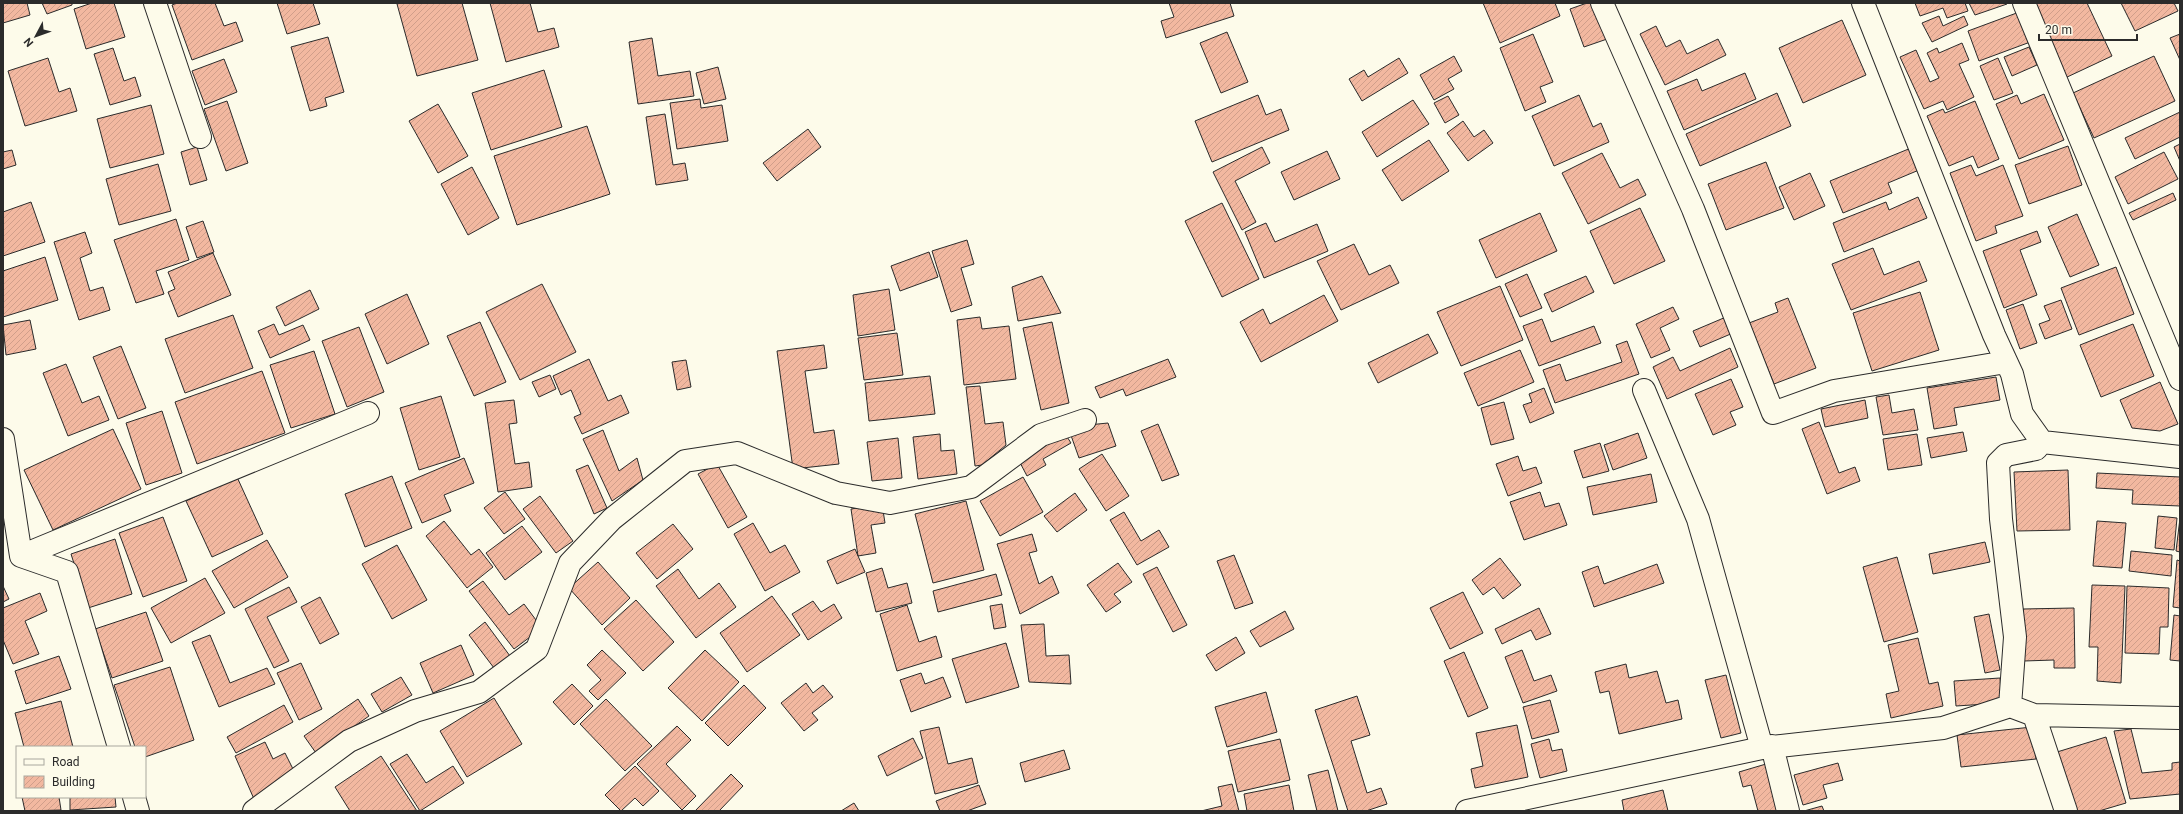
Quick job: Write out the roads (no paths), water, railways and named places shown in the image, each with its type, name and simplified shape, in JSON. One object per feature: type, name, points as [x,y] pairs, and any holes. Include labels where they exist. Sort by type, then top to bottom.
[{"type":"street","points":[[155,3],[200,137]]},
{"type":"street","points":[[1602,3],[1693,209],[1773,413],[1834,391],[2006,362]]},
{"type":"street","points":[[1863,3],[2012,374],[2022,414],[2042,442],[2180,457]]},
{"type":"street","points":[[2024,3],[2180,379]]},
{"type":"street","points":[[1644,390],[1698,519],[1767,747],[1788,811]]},
{"type":"street","points":[[21,556],[368,413]]},
{"type":"street","points":[[254,811],[349,741],[415,711],[479,692],[537,649],[570,563],[612,519],[685,461],[737,453],[836,493],[890,503],[971,487],[1041,435],[1085,420]]},
{"type":"street","points":[[3,440],[21,556]]},
{"type":"street","points":[[2010,706],[2015,637],[2001,519],[1998,463],[2006,455],[2036,449],[2042,442]]},
{"type":"street","points":[[21,556],[67,572],[119,746]]},
{"type":"street","points":[[1466,811],[1498,808],[1767,747],[1943,728],[2010,706],[2034,715],[2180,718]]},
{"type":"street","points":[[2034,715],[2066,811]]},
{"type":"street","points":[[134,798],[138,811]]}]
